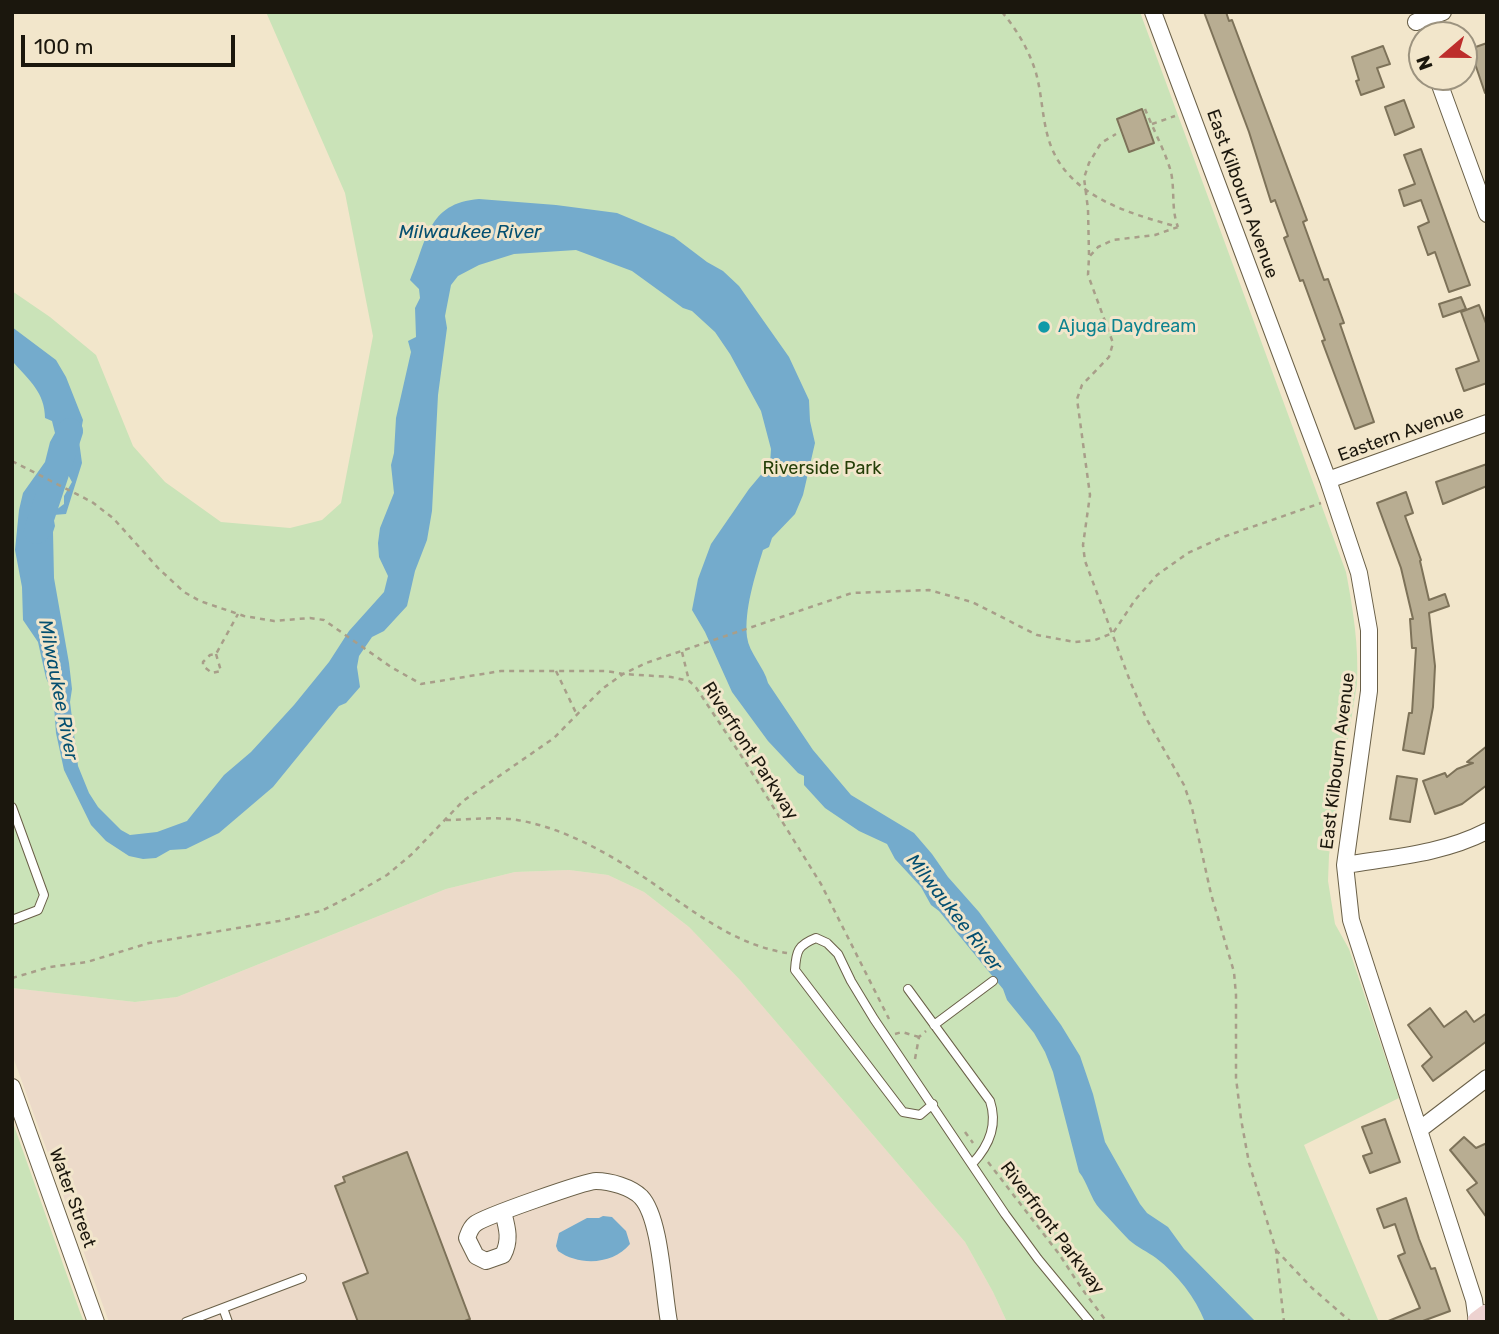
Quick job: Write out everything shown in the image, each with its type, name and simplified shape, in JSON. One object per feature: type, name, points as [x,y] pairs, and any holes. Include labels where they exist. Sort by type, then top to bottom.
[{"type":"street","name":"East Kilbourn Avenue","points":[[1153,12],[1328,480],[1359,573],[1369,630],[1370,691],[1345,865],[1351,920],[1474,1300],[1478,1322]]},
{"type":"street","points":[[1415,17],[1443,12]]},
{"type":"street","points":[[1442,91],[1486,210]]},
{"type":"street","name":"Eastern Avenue","points":[[1328,480],[1487,423]]},
{"type":"street","points":[[1345,865],[1438,850],[1462,843],[1487,831]]},
{"type":"street","points":[[1419,1130],[1487,1078]]},
{"type":"street","name":"Water Street","points":[[12,1087],[96,1322]]},
{"type":"street","points":[[503,1212],[594,1180],[616,1184],[640,1196],[651,1214],[656,1230],[669,1322]]},
{"type":"street","points":[[1478,1322],[1487,1316]]},
{"type":"lane","points":[[12,807],[44,895],[38,910],[12,920]]},
{"type":"lane","points":[[933,1104],[920,1115],[903,1112],[796,970],[796,954],[805,942],[816,938],[827,943],[838,954],[874,1019],[933,1104],[972,1164],[1038,1259],[1090,1322]]},
{"type":"lane","points":[[934,1025],[993,981]]},
{"type":"lane","points":[[908,989],[990,1101],[993,1110],[992,1132],[981,1155],[972,1164]]},
{"type":"lane","points":[[186,1322],[302,1278]]},
{"type":"lane","points":[[223,1308],[228,1322]]},
{"type":"path","points":[[1002,12],[1029,53],[1053,151],[1063,168],[1085,189],[1117,208],[1178,227]]},
{"type":"path","points":[[1145,108],[1170,168],[1173,215],[1178,227]]},
{"type":"path","points":[[1152,124],[1190,111]]},
{"type":"path","points":[[1116,134],[1101,143],[1084,178],[1088,209],[1088,275],[1113,343],[1109,357],[1082,385],[1077,399],[1090,495],[1083,545],[1085,561],[1146,718],[1184,785],[1192,808],[1220,929],[1234,972],[1236,1079],[1249,1163],[1276,1250],[1284,1322]]},
{"type":"path","points":[[1089,257],[1098,247],[1113,240],[1155,234],[1178,227]]},
{"type":"path","name":"Riverfront Parkway","points":[[12,461],[79,494],[113,518],[145,555],[184,592],[200,601],[238,614],[274,621],[310,618],[324,620],[391,667],[422,684],[501,671],[607,671],[689,681],[744,760],[821,884],[894,1030],[903,1042]]},
{"type":"path","points":[[12,978],[50,967],[87,962],[149,943],[279,921],[321,911],[387,875],[412,854],[463,801],[554,738],[602,689],[623,674],[646,663],[852,593],[929,590],[972,602],[1047,637],[1075,642],[1095,640],[1113,633],[1135,600],[1157,575],[1188,553],[1223,537],[1334,499]]},
{"type":"path","points":[[216,654],[210,655],[203,662],[203,666],[212,673],[221,671],[216,654],[238,614]]},
{"type":"path","points":[[682,652],[689,681]]},
{"type":"path","points":[[556,671],[577,715]]},
{"type":"path","points":[[446,820],[509,819],[568,836],[608,855],[702,919],[773,951],[796,954]]},
{"type":"path","points":[[909,1051],[915,1060]]},
{"type":"path","name":"Riverfront Parkway","points":[[963,1129],[1059,1254],[1107,1322]]},
{"type":"path","points":[[1276,1250],[1312,1288],[1351,1322]]},
{"type":"shaded area","points":[[569,870],[608,875],[644,892],[689,927],[740,980],[965,1242],[1007,1322],[109,1322],[12,1054],[12,988],[135,1002],[177,997],[446,889],[515,872]]},
{"type":"green space","name":"Riverside Park","points":[[266,12],[1140,12],[1349,586],[1356,642],[1357,684],[1329,855],[1328,881],[1335,924],[1349,949],[1399,1098],[1304,1145],[1379,1322],[1007,1322],[965,1242],[740,980],[689,927],[644,892],[608,875],[569,870],[515,872],[446,889],[177,997],[135,1002],[12,988],[12,291],[50,317],[96,355],[133,446],[165,482],[221,522],[290,528],[322,520],[341,503],[373,336],[345,193]]},
{"type":"green space","points":[[12,1120],[80,1312],[84,1322],[12,1322]]},
{"type":"water","points":[[479,199],[617,213],[674,237],[723,271],[739,286],[789,357],[809,400],[815,443],[803,495],[795,514],[772,538],[769,547],[763,550],[747,616],[747,637],[751,649],[768,683],[813,750],[851,795],[914,833],[979,912],[1061,1025],[1080,1056],[1105,1142],[1140,1204],[1147,1213],[1168,1227],[1184,1249],[1256,1322],[1205,1322],[1179,1279],[1156,1258],[1129,1240],[1100,1209],[1079,1172],[1053,1072],[1045,1052],[1034,1033],[1007,1000],[1003,989],[939,911],[931,905],[921,887],[895,859],[887,844],[859,831],[825,808],[804,785],[804,776],[768,741],[732,692],[692,610],[698,579],[711,544],[770,464],[771,449],[761,411],[715,332],[692,311],[683,308],[632,271],[576,250],[514,254],[479,265],[458,276],[451,285],[445,316],[447,328],[438,395],[432,511],[427,540],[415,571],[407,606],[384,631],[372,637],[359,656],[357,667],[360,687],[346,703],[339,706],[273,787],[219,833],[186,849],[170,850],[156,858],[143,859],[129,856],[106,841],[91,825],[64,770],[56,733],[53,692],[46,678],[38,642],[23,620],[22,587],[15,550],[19,510],[23,493],[45,462],[55,433],[52,421],[45,418],[39,394],[14,363],[12,364],[12,327],[56,360],[66,377],[83,420],[79,441],[82,463],[66,514],[53,515],[54,578],[69,663],[72,689],[70,702],[78,766],[98,807],[121,830],[130,835],[157,832],[187,821],[224,775],[251,752],[294,705],[329,662],[349,631],[384,592],[388,576],[379,557],[378,543],[380,528],[394,493],[391,465],[396,418],[411,352],[408,341],[416,337],[415,308],[420,298],[419,289],[410,280],[431,226],[449,208]],"holes":[[[57,464],[67,465],[66,471],[72,482],[64,496],[64,504],[56,510],[46,495]]]},
{"type":"water","points":[[612,1217],[626,1231],[630,1244],[623,1251],[605,1259],[586,1261],[558,1251],[556,1246],[559,1233],[587,1218]]},
{"type":"building","points":[[1204,12],[1226,12],[1229,21],[1232,20],[1307,220],[1303,222],[1324,280],[1328,279],[1344,323],[1340,324],[1374,422],[1355,429],[1322,341],[1325,340],[1303,280],[1300,281],[1284,238],[1288,236],[1275,200],[1271,202],[1249,132]]},
{"type":"building","points":[[1487,43],[1487,93],[1478,72],[1478,46]]},
{"type":"building","points":[[1383,46],[1390,64],[1377,68],[1384,87],[1361,95],[1352,57]]},
{"type":"building","points":[[1404,100],[1414,127],[1395,135],[1385,107]]},
{"type":"building","points":[[1142,109],[1154,143],[1129,152],[1117,119]]},
{"type":"building","points":[[1421,149],[1470,285],[1449,292],[1435,252],[1428,255],[1418,227],[1429,222],[1421,200],[1404,206],[1399,190],[1415,184],[1404,155]]},
{"type":"building","points":[[1461,297],[1466,309],[1443,317],[1439,304]]},
{"type":"building","points":[[1479,305],[1487,326],[1487,383],[1464,391],[1456,369],[1479,361],[1461,312]]},
{"type":"building","points":[[1487,464],[1487,486],[1443,504],[1436,482]]},
{"type":"building","points":[[1406,492],[1413,513],[1405,516],[1421,560],[1429,600],[1445,594],[1449,606],[1429,613],[1435,666],[1433,707],[1424,754],[1403,750],[1409,713],[1412,713],[1416,648],[1412,648],[1410,619],[1413,619],[1401,568],[1377,503]]},
{"type":"building","points":[[1487,746],[1487,785],[1462,804],[1435,814],[1423,781],[1445,773],[1447,777],[1457,769],[1473,763],[1467,762]]},
{"type":"building","points":[[1397,776],[1417,779],[1410,822],[1390,819]]},
{"type":"building","points":[[1430,1008],[1444,1027],[1466,1011],[1474,1022],[1487,1013],[1487,1041],[1433,1081],[1422,1066],[1432,1057],[1408,1025]]},
{"type":"building","points":[[1385,1119],[1400,1162],[1370,1173],[1363,1156],[1372,1153],[1362,1127]]},
{"type":"building","points":[[1464,1137],[1476,1148],[1487,1143],[1487,1218],[1467,1190],[1477,1183],[1450,1150]]},
{"type":"building","points":[[407,1152],[470,1319],[462,1322],[358,1322],[343,1283],[368,1273],[335,1186],[345,1182],[343,1177]]},
{"type":"building","points":[[1406,1198],[1419,1239],[1431,1269],[1435,1268],[1450,1311],[1420,1322],[1386,1322],[1420,1308],[1398,1256],[1405,1253],[1395,1224],[1384,1228],[1377,1209]]},
{"type":"waterway","name":"Milwaukee River","points":[[37,531],[70,431]]},
{"type":"place","name":"Ajuga Daydream","points":[[1044,327]]}]
